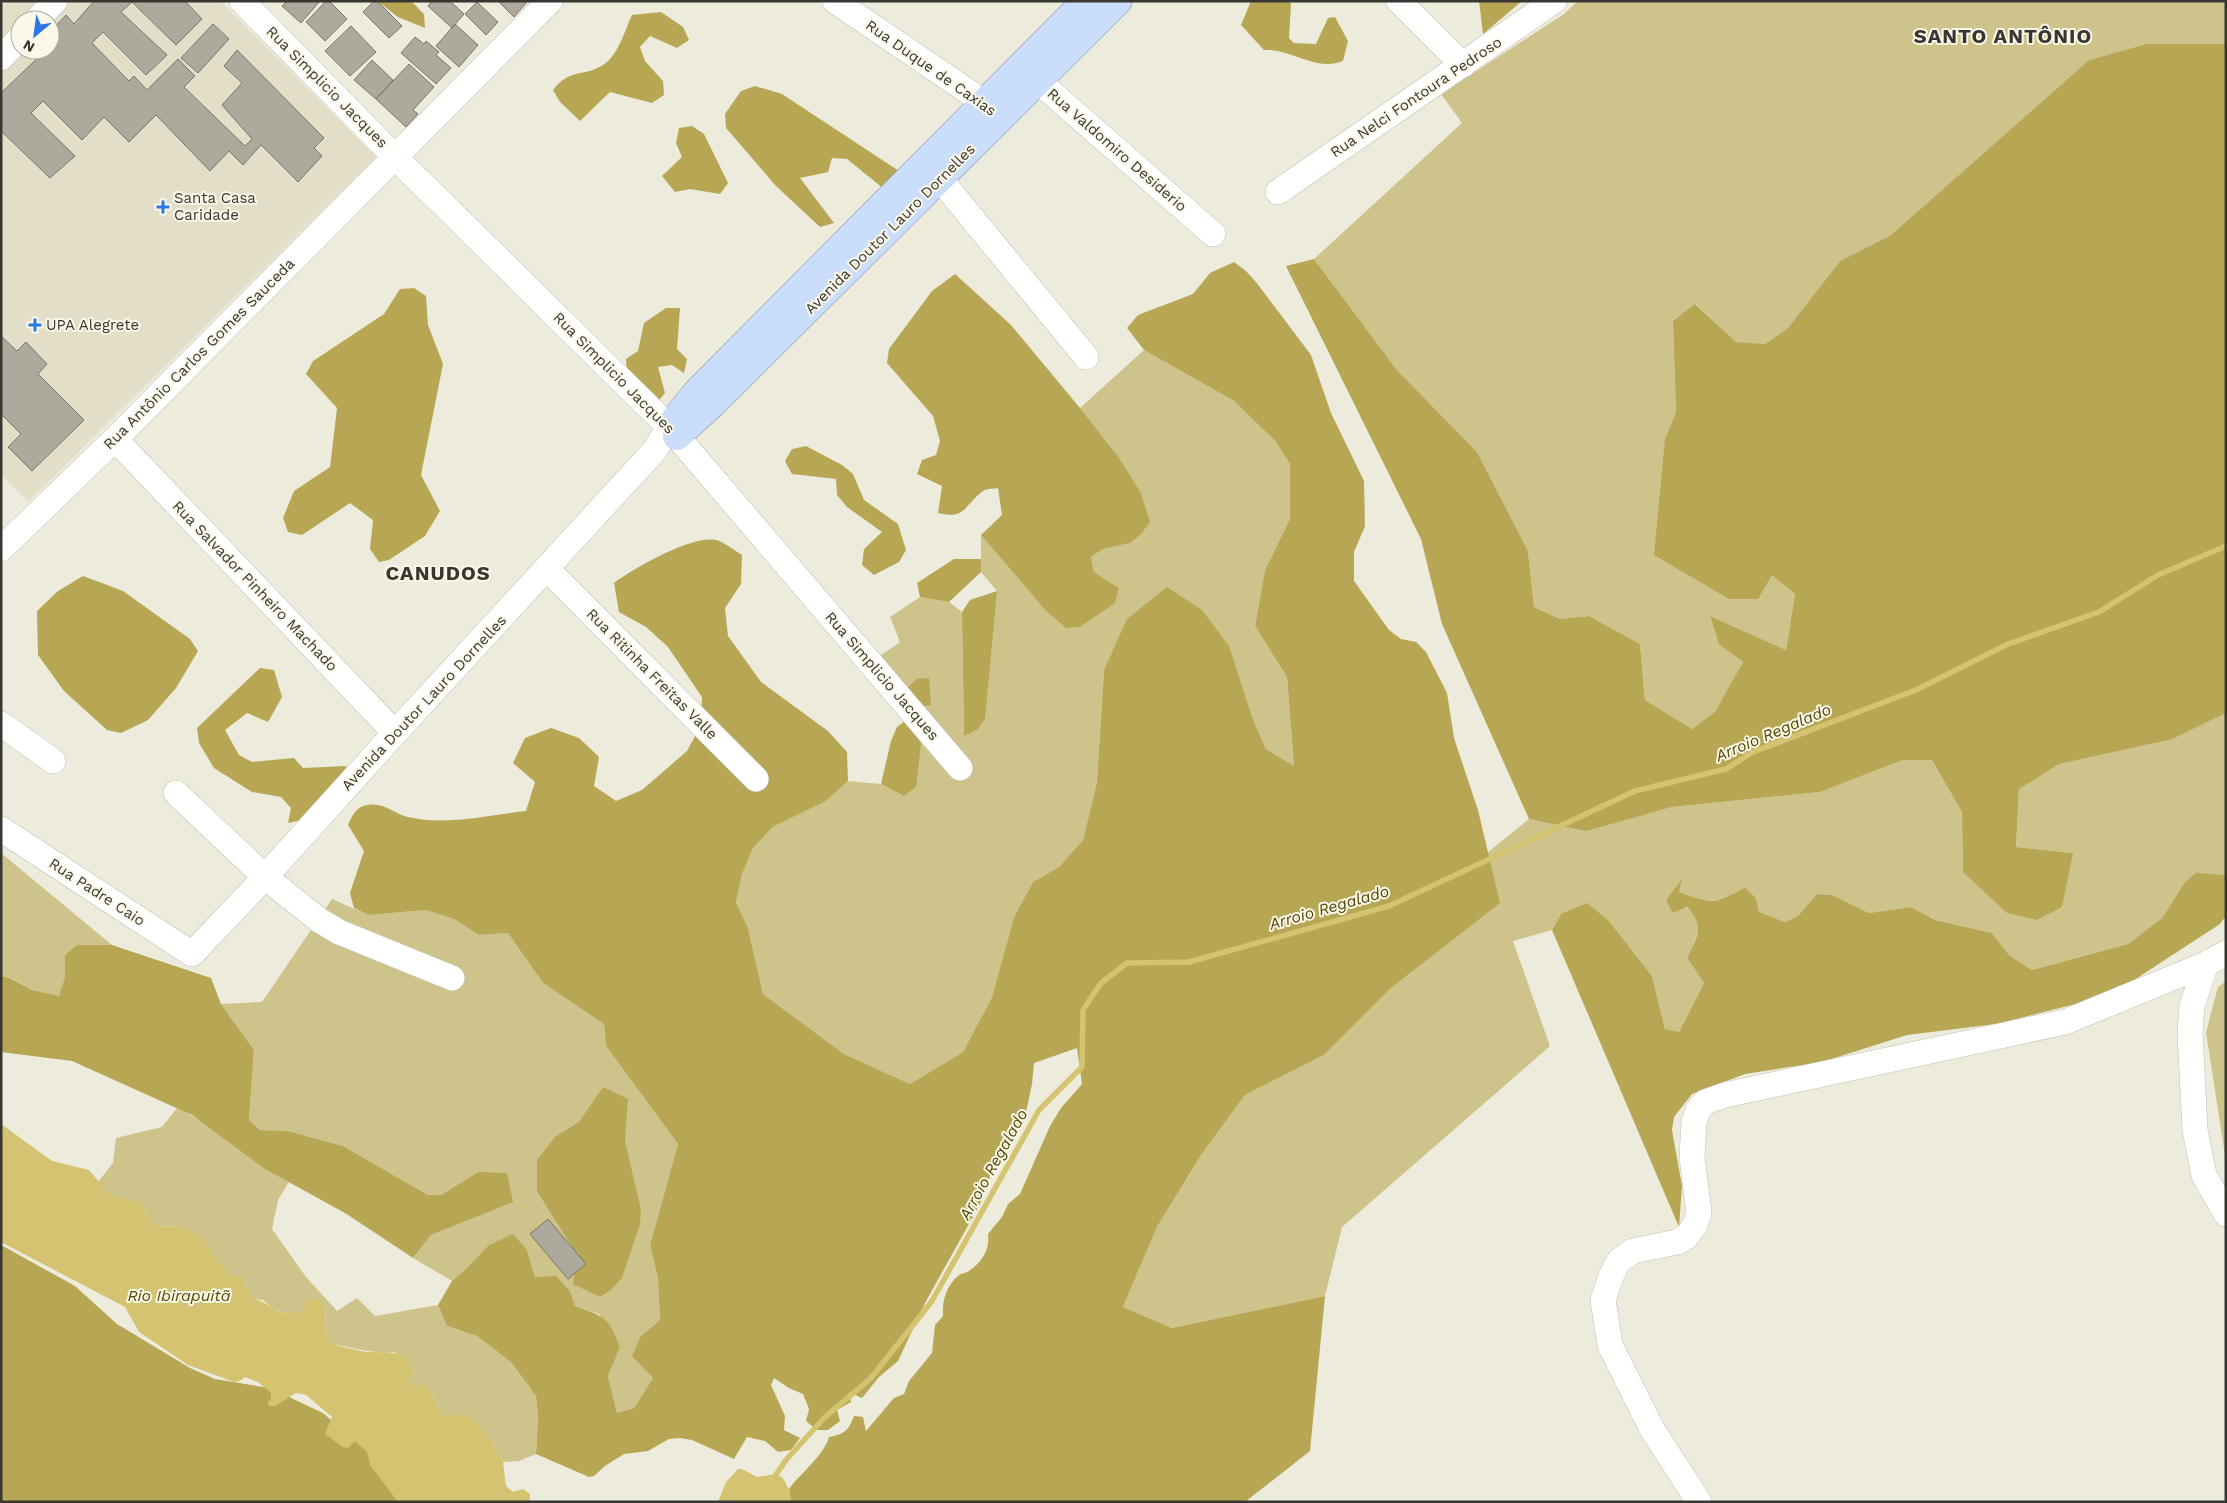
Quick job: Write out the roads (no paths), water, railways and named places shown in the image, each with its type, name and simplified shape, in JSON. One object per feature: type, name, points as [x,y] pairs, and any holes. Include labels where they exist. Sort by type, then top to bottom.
[{"type":"main road","name":"Avenida Doutor Lauro Dornelles","points":[[667,438],[697,392],[994,111],[1030,73],[1086,1]]},
{"type":"main road","name":"Avenida Doutor Lauro Dornelles","points":[[1030,73],[1118,1]]},
{"type":"main road","name":"Avenida Doutor Lauro Dornelles","points":[[667,438],[712,404],[940,179],[994,111]]},
{"type":"street","name":"Rua Simplicio Jacques","points":[[242,1],[395,156],[667,438],[960,768]]},
{"type":"street","name":"Rua Antônio Carlos Gomes Sauceda","points":[[1,549],[115,439],[550,1]]},
{"type":"street","name":"Rua Duque de Caxias","points":[[835,1],[994,111]]},
{"type":"street","points":[[1398,1],[1463,65]]},
{"type":"street","name":"Rua Nelci Fontoura Pedroso","points":[[1278,192],[1550,3]]},
{"type":"street","points":[[1,58],[10,49]]},
{"type":"street","name":"Rua Valdomiro Desiderio","points":[[1030,73],[1213,234]]},
{"type":"street","points":[[940,179],[1086,358]]},
{"type":"street","name":"Avenida Doutor Lauro Dornelles","points":[[192,954],[265,878],[395,733],[667,438]]},
{"type":"street","name":"Rua Salvador Pinheiro Machado","points":[[115,439],[395,733]]},
{"type":"street","name":"Rua Ritinha Freitas Valle","points":[[547,569],[756,778]]},
{"type":"street","points":[[1,724],[53,761]]},
{"type":"street","points":[[176,793],[265,878],[319,920],[340,932],[452,978]]},
{"type":"street","name":"Rua Padre Caio","points":[[1,829],[192,954]]},
{"type":"street","points":[[2216,959],[2192,1006],[2190,1032],[2195,1130],[2204,1175],[2226,1214]]},
{"type":"street","points":[[1699,1502],[1652,1429],[1610,1345],[1603,1300],[1619,1260],[1633,1250],[1677,1242],[1686,1237],[1695,1225],[1700,1213],[1692,1157],[1694,1122],[1698,1110],[1705,1102],[1734,1093],[2065,1022],[2216,959]]},
{"type":"water","name":"Rio Ibirapuitã","points":[[1,1124],[52,1161],[89,1170],[110,1195],[140,1202],[155,1226],[182,1227],[202,1238],[229,1275],[240,1274],[252,1299],[262,1301],[277,1311],[290,1313],[302,1312],[308,1299],[318,1299],[324,1309],[325,1330],[330,1343],[361,1351],[398,1354],[403,1357],[409,1362],[413,1370],[407,1385],[426,1385],[444,1416],[467,1414],[490,1438],[503,1462],[506,1486],[513,1492],[523,1489],[530,1494],[530,1501],[532,1502],[398,1502],[370,1465],[367,1452],[355,1441],[348,1448],[343,1447],[325,1434],[332,1417],[306,1395],[296,1393],[275,1406],[269,1406],[268,1402],[271,1398],[271,1393],[258,1382],[245,1377],[240,1381],[234,1382],[188,1365],[139,1332],[125,1307],[1,1242]]},
{"type":"water","points":[[738,1469],[742,1469],[757,1477],[779,1476],[785,1481],[791,1495],[791,1502],[718,1502],[726,1482]]},
{"type":"waterway","name":"Arroio Regalado","points":[[773,1479],[786,1460],[824,1418],[871,1378],[932,1301],[1039,1110],[1082,1067],[1083,1010],[1101,983],[1127,963],[1189,962],[1389,906],[1635,791],[1726,769],[1753,752],[1916,690],[2008,644],[2099,612],[2158,575],[2226,546]]},
{"type":"place","name":"Santa Casa Caridade","points":[[163,207]]},
{"type":"place","name":"UPA Alegrete","points":[[35,325]]},
{"type":"district","name":"SANTO ANTÔNIO","points":[[2003,36]]},
{"type":"district","name":"CANUDOS","points":[[438,573]]}]
